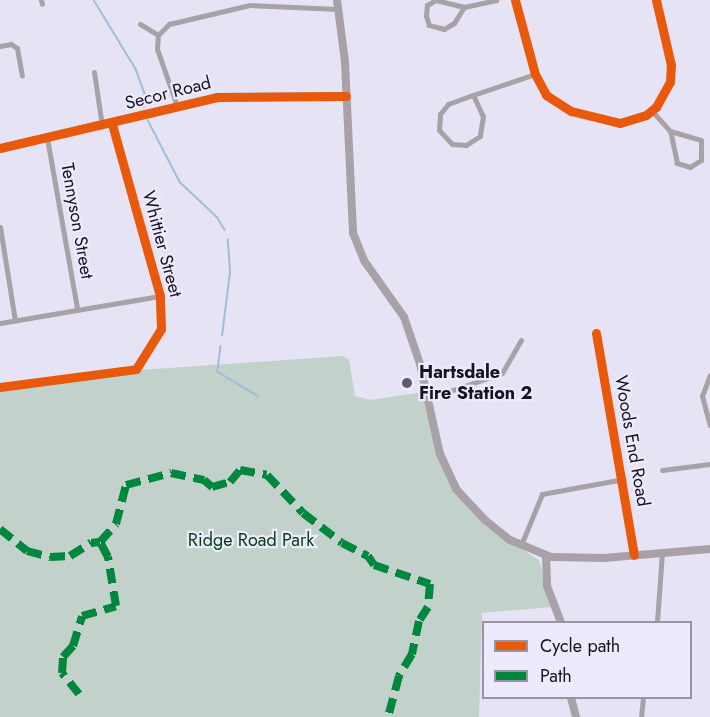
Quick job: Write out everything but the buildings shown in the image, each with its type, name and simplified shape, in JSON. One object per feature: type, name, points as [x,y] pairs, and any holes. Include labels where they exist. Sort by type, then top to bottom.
[{"type":"main road","points":[[337,0],[355,240],[365,262],[404,317],[440,454],[456,489],[485,520],[521,545],[546,555],[579,559],[710,549]]},
{"type":"main road","name":"Secor Road","points":[[0,148],[112,124],[177,106],[237,95],[346,96]]},
{"type":"main road","points":[[546,555],[547,586],[561,621]]},
{"type":"main road","points":[[571,699],[576,717]]},
{"type":"street","points":[[464,7],[454,23],[444,29],[429,25],[426,11],[429,3],[444,1],[464,7],[496,0]]},
{"type":"street","points":[[515,0],[535,74],[546,95],[571,111],[620,123],[652,111],[663,98],[671,65],[656,0]]},
{"type":"street","points":[[158,35],[177,20],[250,5],[338,9]]},
{"type":"street","points":[[140,24],[158,35]]},
{"type":"street","points":[[158,35],[162,65],[177,106]]},
{"type":"street","points":[[0,46],[11,44],[17,48],[22,76]]},
{"type":"street","points":[[94,72],[102,126]]},
{"type":"street","points":[[473,95],[483,116],[480,136],[466,146],[452,144],[439,130],[440,114],[448,104],[473,95],[535,74]]},
{"type":"street","points":[[652,111],[670,131],[677,164],[690,167],[701,160],[699,138],[670,131]]},
{"type":"street","name":"Whittier Street","points":[[0,387],[136,369],[161,329],[160,296],[112,124]]},
{"type":"street","name":"Tennyson Street","points":[[47,138],[77,309]]},
{"type":"street","points":[[0,227],[15,321]]},
{"type":"street","points":[[0,323],[160,296]]},
{"type":"street","name":"Woods End Road","points":[[596,333],[624,479],[634,555]]},
{"type":"street","points":[[427,399],[502,373],[521,340]]},
{"type":"street","points":[[710,375],[702,396],[710,425]]},
{"type":"street","points":[[662,470],[710,464]]},
{"type":"street","points":[[521,545],[542,494],[624,479]]},
{"type":"street","points":[[657,621],[662,552]]},
{"type":"street","points":[[640,717],[643,699]]},
{"type":"green space","name":"Ridge Road Park","points":[[343,356],[349,360],[355,396],[370,400],[424,392],[456,491],[488,528],[539,560],[552,607],[482,613],[479,717],[0,717],[0,388],[126,371]]},
{"type":"waterway","points":[[94,0],[136,69],[146,96],[144,107]]},
{"type":"waterway","points":[[148,120],[180,182],[217,217],[225,230]]},
{"type":"waterway","points":[[222,336],[230,272],[228,240]]},
{"type":"waterway","points":[[221,346],[218,372],[258,396]]},
{"type":"marked path","points":[[100,542],[116,524],[126,485],[171,473],[204,480],[212,487],[230,482],[240,470],[267,475],[303,513],[342,543],[368,556],[374,565],[430,584],[428,607],[419,621],[412,654],[399,676],[388,717]]},
{"type":"marked path","points":[[0,529],[27,551],[50,557],[70,556],[91,543],[100,542]]},
{"type":"marked path","points":[[79,694],[62,673],[63,657],[73,646],[82,616],[116,606],[108,557],[100,542]]},
{"type":"cycle path","points":[[515,0],[535,74],[546,95],[571,111],[620,123],[646,115],[656,107],[670,82],[671,65],[656,0]]},
{"type":"cycle path","points":[[0,148],[217,97],[346,96]]},
{"type":"cycle path","points":[[0,387],[136,369],[161,329],[160,296],[112,124]]},
{"type":"cycle path","points":[[596,333],[634,555]]},
{"type":"place","name":"Hartsdale Fire Station 2","points":[[407,383]]}]
